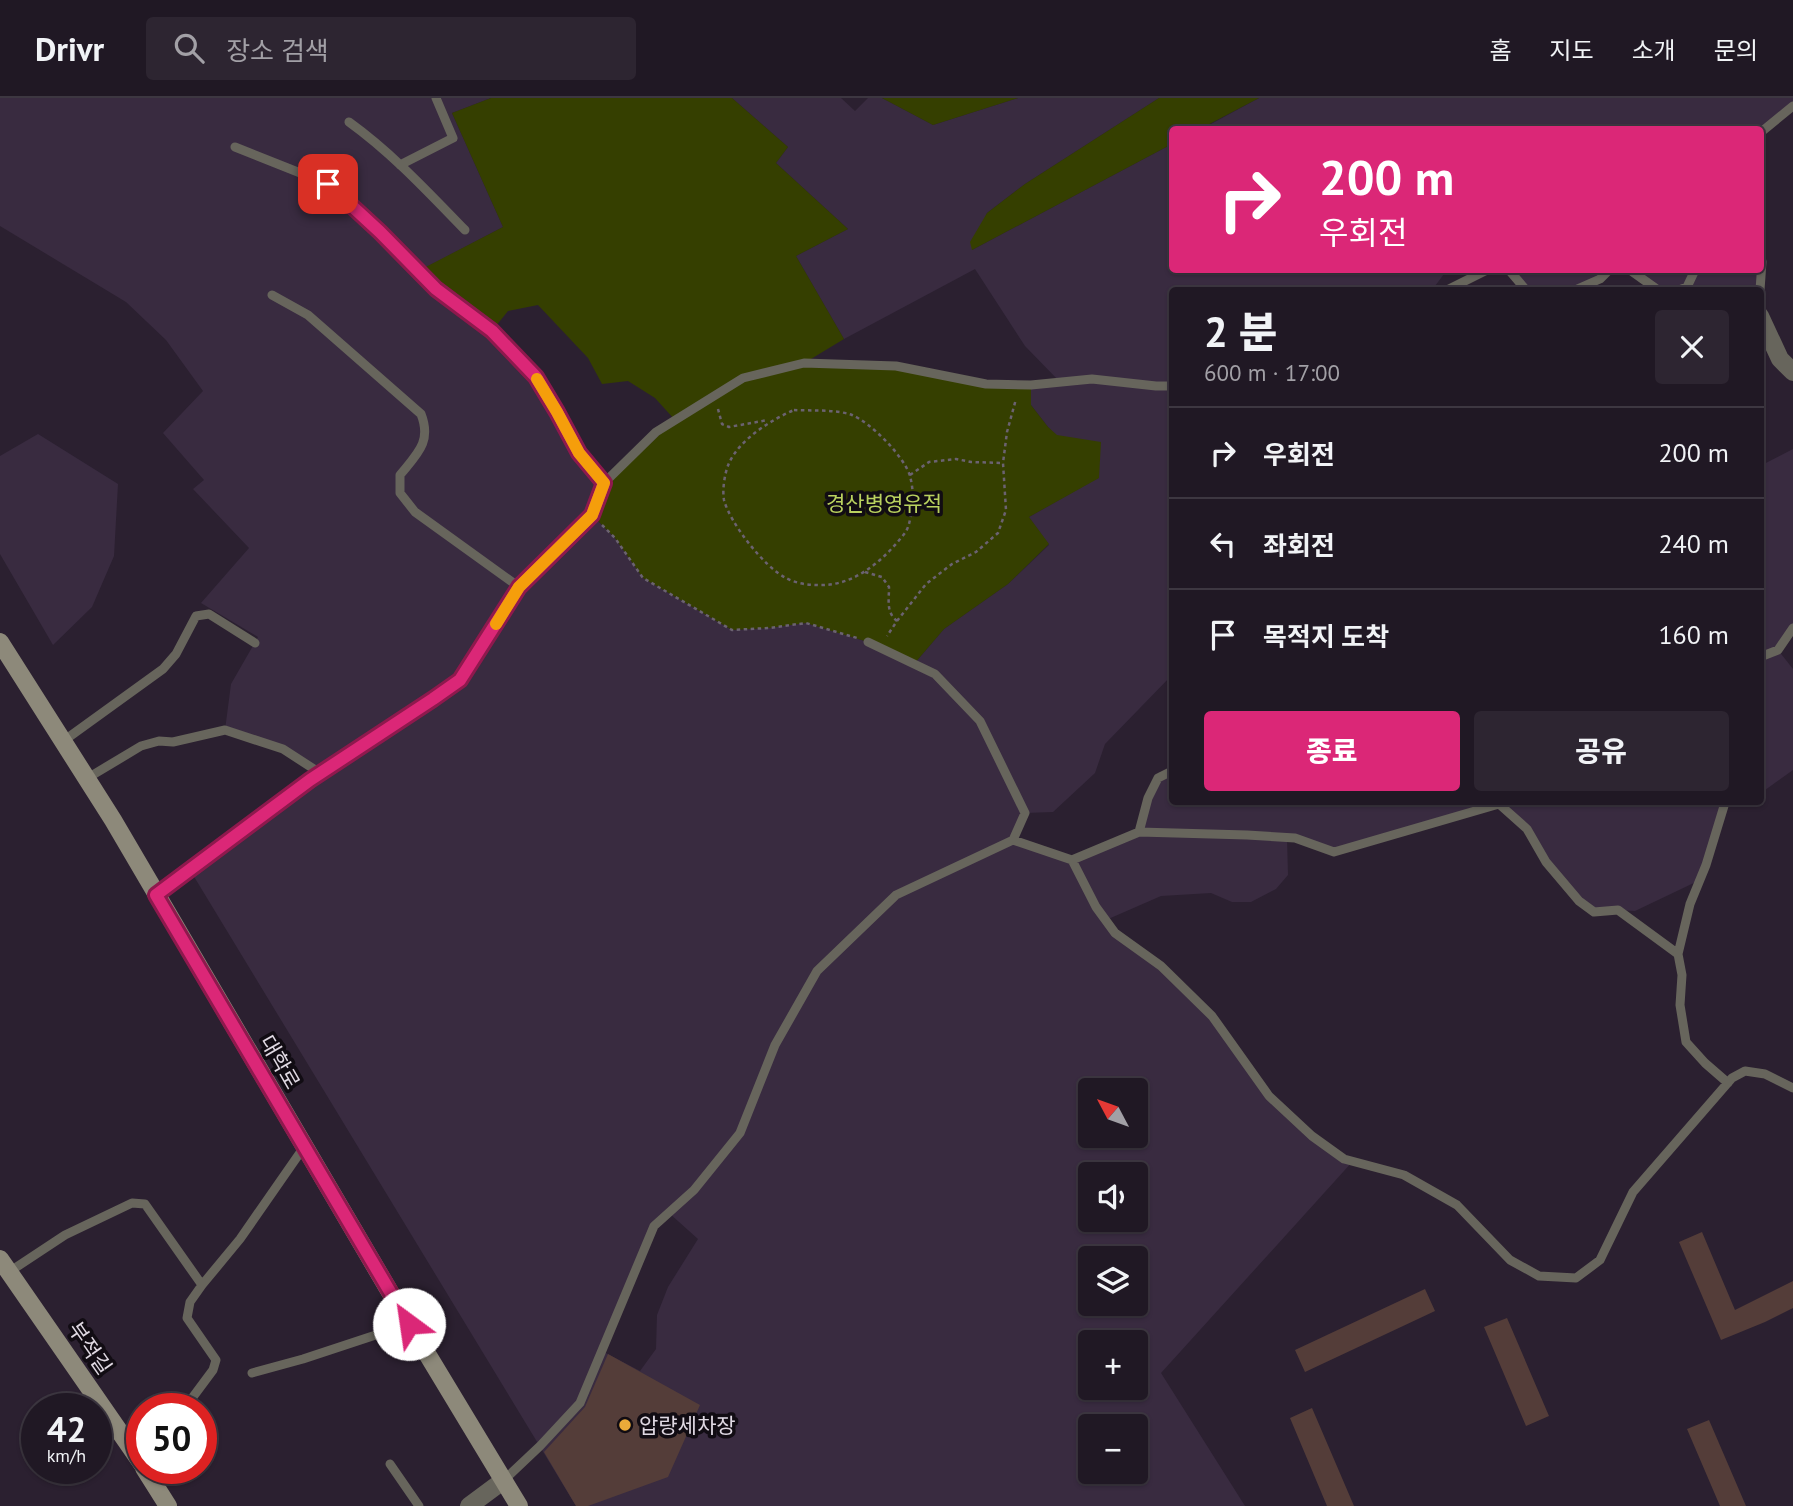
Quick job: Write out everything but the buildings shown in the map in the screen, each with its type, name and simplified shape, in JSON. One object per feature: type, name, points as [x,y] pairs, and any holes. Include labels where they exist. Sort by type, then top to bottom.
[{"type":"main road","name":"대학로","points":[[0,642],[113,820],[304,1147],[519,1506]]},
{"type":"main road","name":"부적길","points":[[5,1266],[126,1437]]},
{"type":"main road","name":"부적길","points":[[155,1484],[168,1506]]},
{"type":"street","points":[[1764,325],[1780,359],[1793,372]]},
{"type":"street","points":[[469,1506],[504,1480]]},
{"type":"lane","points":[[400,165],[453,138],[436,98]]},
{"type":"lane","points":[[1764,130],[1793,106]]},
{"type":"lane","points":[[349,122],[377,142],[465,230]]},
{"type":"lane","points":[[235,147],[328,184],[436,289],[492,331],[536,377],[579,453],[604,483]]},
{"type":"lane","points":[[1453,287],[1481,273]]},
{"type":"lane","points":[[1512,273],[1523,287]]},
{"type":"lane","points":[[1582,287],[1600,279],[1606,273]]},
{"type":"lane","points":[[1634,273],[1654,287]]},
{"type":"lane","points":[[1598,287],[1600,279]]},
{"type":"lane","points":[[272,295],[308,315],[421,414],[426,428],[420,450],[400,475],[400,493],[415,512],[519,587]]},
{"type":"lane","points":[[156,895],[320,773],[460,680],[519,587],[592,515],[604,483],[656,432],[743,378],[804,363],[896,366],[986,384],[1021,385],[1093,379],[1169,386]]},
{"type":"lane","points":[[62,742],[163,668],[176,654],[196,616],[209,614],[255,643]]},
{"type":"lane","points":[[1764,655],[1778,650],[1793,628]]},
{"type":"lane","points":[[504,1480],[580,1403],[654,1226],[694,1190],[740,1133],[775,1045],[817,971],[896,895],[1013,840],[1025,813],[980,721],[935,674],[869,642]]},
{"type":"lane","points":[[86,779],[142,746],[225,730],[282,748],[320,773]]},
{"type":"lane","points":[[1139,832],[1148,798],[1158,778],[1169,772]]},
{"type":"lane","points":[[1013,840],[1072,860],[1139,832],[1295,838],[1334,852],[1492,805]]},
{"type":"lane","points":[[1501,805],[1527,829],[1546,862],[1579,901],[1594,912],[1618,910],[1678,954]]},
{"type":"lane","points":[[1724,805],[1706,864],[1690,904],[1678,954],[1682,975],[1680,1005],[1686,1042],[1728,1083]]},
{"type":"lane","points":[[1072,860],[1096,907],[1115,933],[1161,966],[1212,1016],[1269,1096],[1312,1136],[1344,1159],[1404,1175],[1457,1205],[1510,1260],[1539,1276],[1576,1278],[1600,1260],[1633,1192],[1732,1078],[1745,1071],[1765,1074],[1793,1088]]},
{"type":"lane","points":[[196,1393],[213,1370],[216,1360],[187,1318],[190,1302],[240,1239],[304,1147]]},
{"type":"lane","points":[[5,1266],[132,1203],[145,1204],[202,1284]]},
{"type":"lane","points":[[252,1373],[409,1324]]},
{"type":"lane","points":[[390,1464],[419,1506]]},
{"type":"path","points":[[880,648],[926,584],[952,564],[976,552],[998,533],[1006,510],[1003,463],[1013,406],[1021,385]]},
{"type":"path","points":[[715,396],[722,424],[730,428],[771,420],[794,410],[852,415],[871,427],[898,454],[910,475],[913,505],[908,529],[870,569],[848,580],[820,585],[802,583],[785,578],[754,550],[742,535],[724,498],[729,463],[740,447],[771,420]]},
{"type":"path","points":[[910,475],[929,462],[956,459],[1003,463]]},
{"type":"path","points":[[592,515],[615,538],[643,578],[732,630],[806,623],[869,642]]},
{"type":"path","points":[[864,572],[882,578],[890,587],[888,608],[897,621]]},
{"type":"shaded area","points":[[0,98],[491,98],[452,113],[503,227],[419,271],[492,331],[536,377],[579,453],[604,483],[592,515],[615,538],[643,578],[732,630],[806,623],[868,642],[914,664],[944,629],[1008,584],[1049,545],[1029,517],[1098,478],[1048,427],[1031,405],[1031,385],[1059,381],[1025,346],[975,269],[844,339],[796,256],[848,229],[776,163],[788,147],[732,98],[841,98],[855,111],[868,98],[882,98],[933,125],[1018,98],[1159,98],[1025,184],[987,213],[972,250],[1169,146],[1169,273],[1445,273],[1434,287],[1169,287],[1169,678],[1105,744],[1095,773],[1053,812],[1025,813],[1013,840],[1072,860],[1138,832],[1158,778],[1169,772],[1169,805],[1496,805],[1334,852],[1287,838],[1288,875],[1276,889],[1251,902],[1232,902],[1211,893],[1161,896],[1106,920],[1161,966],[1212,1016],[1269,1096],[1313,1136],[1353,1161],[1161,1373],[1245,1506],[576,1506],[190,870],[320,773],[283,749],[225,730],[231,684],[258,637],[201,603],[249,548],[193,489],[204,480],[163,433],[203,391],[166,340],[126,302],[0,226]],"holes":[[[669,1213],[698,1239],[668,1287],[657,1315],[656,1349],[640,1371],[602,1351],[654,1226]]]},
{"type":"shaded area","points":[[1259,98],[1793,98],[1793,106],[1764,127],[1207,126]]},
{"type":"shaded area","points":[[1512,273],[1596,273],[1600,279],[1582,287],[1523,287]]},
{"type":"shaded area","points":[[1634,273],[1760,273],[1760,287],[1654,287]]},
{"type":"shaded area","points":[[38,434],[118,484],[114,556],[92,607],[53,645],[0,554],[0,456]]},
{"type":"shaded area","points":[[1793,449],[1793,628],[1778,650],[1793,669],[1793,770],[1764,791],[1764,464]]},
{"type":"shaded area","points":[[1500,805],[1728,805],[1724,806],[1700,880],[1635,911],[1594,912],[1579,901],[1527,829]]},
{"type":"green space","name":"경산병영유적","points":[[491,98],[732,98],[788,147],[776,163],[848,229],[796,256],[844,339],[806,362],[896,366],[986,384],[1031,385],[1031,405],[1057,435],[1101,442],[1099,478],[1029,517],[1049,544],[1008,584],[944,629],[914,664],[868,642],[806,623],[732,630],[643,578],[615,538],[592,515],[601,490],[675,420],[655,398],[628,381],[602,384],[588,358],[538,305],[508,311],[492,331],[418,271],[503,227],[452,113]]},
{"type":"green space","points":[[882,98],[1018,98],[933,125]]},
{"type":"green space","points":[[1159,98],[1259,98],[1206,126],[1169,126],[1169,146],[972,250],[970,242],[987,213],[1025,184]]},
{"type":"slow traffic","points":[[496,624],[519,587],[592,515],[604,483],[579,453],[537,379]]},
{"type":"place","name":"압량세차장","points":[[625,1425]]},
{"type":"route","points":[[328,184],[436,289],[492,331],[536,377],[579,453],[604,483],[592,515],[519,587],[460,680],[310,780],[156,895],[409,1324]]}]
